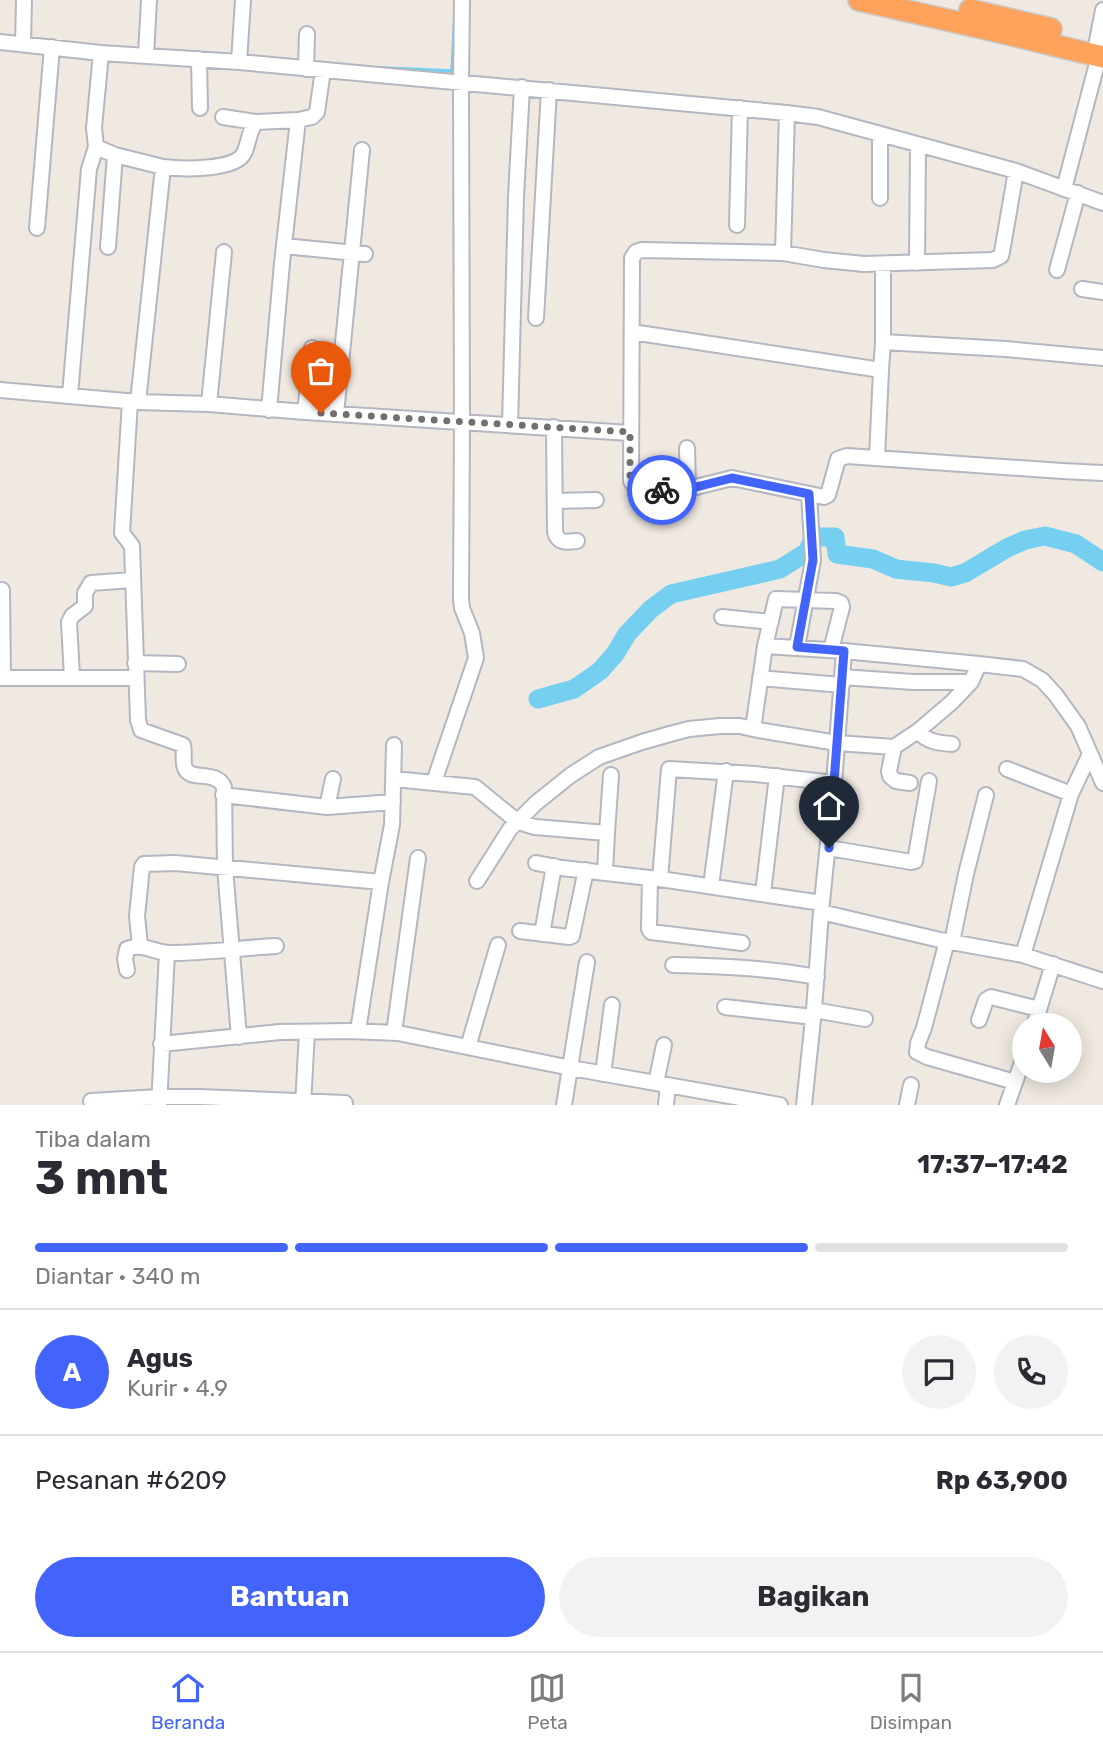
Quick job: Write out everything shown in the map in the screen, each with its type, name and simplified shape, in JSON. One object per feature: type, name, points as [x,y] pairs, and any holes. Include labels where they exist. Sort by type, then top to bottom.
[{"type":"highway","points":[[859,0],[1101,49]]},
{"type":"highway","points":[[924,0],[1011,19],[1101,49]]},
{"type":"street","points":[[23,44],[24,0]]},
{"type":"street","points":[[146,55],[149,0]]},
{"type":"street","points":[[239,62],[243,0]]},
{"type":"street","points":[[435,782],[476,658],[472,633],[461,599],[462,0]]},
{"type":"street","points":[[1057,270],[1101,49],[1103,10]]},
{"type":"street","points":[[306,66],[307,34]]},
{"type":"street","points":[[0,42],[101,53],[306,66],[323,70],[818,117],[1016,171],[1103,202]]},
{"type":"street","points":[[37,228],[51,47]]},
{"type":"street","points":[[70,395],[89,169],[96,147],[94,128],[101,53]]},
{"type":"street","points":[[199,59],[200,108]]},
{"type":"street","points":[[223,117],[256,122],[312,117],[315,115],[323,70]]},
{"type":"street","points":[[510,425],[516,196],[522,87]]},
{"type":"street","points":[[536,318],[549,90]]},
{"type":"street","points":[[737,225],[740,108]]},
{"type":"street","points":[[783,253],[787,113]]},
{"type":"street","points":[[269,410],[298,120]]},
{"type":"street","points":[[96,147],[115,155],[163,167],[196,168],[230,164],[244,156],[256,122]]},
{"type":"street","points":[[880,135],[880,198]]},
{"type":"street","points":[[917,263],[918,145]]},
{"type":"street","points":[[336,414],[358,253],[362,150]]},
{"type":"street","points":[[108,247],[115,155]]},
{"type":"street","points":[[163,167],[134,401],[122,527],[123,535],[132,547],[135,663],[140,728],[181,743],[185,748],[184,767],[187,772],[219,779],[224,787],[225,868],[239,1037]]},
{"type":"street","points":[[1016,171],[1002,252],[1000,257],[986,261],[883,264],[850,263],[783,253],[636,252],[632,258],[632,485],[647,490],[688,489],[732,478],[824,497],[827,496],[838,459],[849,456],[1103,472]]},
{"type":"street","points":[[284,246],[358,253]]},
{"type":"street","points":[[209,404],[224,252]]},
{"type":"street","points":[[877,458],[883,342],[883,264]]},
{"type":"street","points":[[1082,289],[1103,292]]},
{"type":"street","points":[[632,332],[881,370]]},
{"type":"street","points":[[883,342],[1103,358]]},
{"type":"street","points":[[305,412],[312,348]]},
{"type":"street","points":[[0,390],[630,432]]},
{"type":"street","points":[[554,427],[556,538],[566,542],[577,541]]},
{"type":"street","points":[[687,449],[688,489]]},
{"type":"street","points":[[797,647],[813,560],[809,494]]},
{"type":"street","points":[[555,501],[596,500]]},
{"type":"street","points":[[72,677],[69,622],[72,616],[85,606],[86,589],[92,583],[132,580]]},
{"type":"street","points":[[2,590],[1,678],[136,678]]},
{"type":"street","points":[[753,729],[765,646],[776,599],[836,601],[841,604],[837,651],[842,681],[804,1105]]},
{"type":"street","points":[[722,617],[771,622]]},
{"type":"street","points":[[765,646],[1023,669],[1042,680],[1078,726],[1103,783]]},
{"type":"street","points":[[135,663],[178,664]]},
{"type":"street","points":[[477,881],[510,829],[536,803],[599,757],[689,729],[720,726],[740,726],[837,743],[894,747],[918,732],[952,702],[971,682],[979,664]]},
{"type":"street","points":[[760,678],[971,682]]},
{"type":"street","points":[[918,732],[929,740],[952,744]]},
{"type":"street","points":[[358,1031],[392,825],[394,745]]},
{"type":"street","points":[[894,747],[890,776],[896,781],[910,783]]},
{"type":"street","points":[[1023,955],[1070,794],[1090,754]]},
{"type":"street","points":[[741,943],[651,933],[649,929],[669,769],[726,771],[834,783]]},
{"type":"street","points":[[1007,769],[1070,794]]},
{"type":"street","points":[[711,886],[726,771]]},
{"type":"street","points":[[605,872],[611,775]]},
{"type":"street","points":[[763,893],[777,776]]},
{"type":"street","points":[[327,807],[333,779]]},
{"type":"street","points":[[394,779],[475,787],[518,822],[535,827],[607,833]]},
{"type":"street","points":[[829,848],[911,862],[915,860],[929,781]]},
{"type":"street","points":[[223,795],[327,807],[393,802]]},
{"type":"street","points":[[986,795],[949,942],[917,1052],[1012,1081]]},
{"type":"street","points":[[400,1034],[418,858]]},
{"type":"street","points":[[140,946],[137,916],[142,865],[148,863],[175,863],[381,882]]},
{"type":"street","points":[[536,863],[763,893],[949,942],[1023,955],[1103,981]]},
{"type":"street","points":[[542,934],[554,866]]},
{"type":"street","points":[[520,931],[569,937],[573,935],[586,870]]},
{"type":"street","points":[[468,1047],[498,945]]},
{"type":"street","points":[[127,970],[127,949],[140,946],[167,953],[276,946]]},
{"type":"street","points":[[159,1101],[167,953]]},
{"type":"street","points":[[564,1105],[587,961]]},
{"type":"street","points":[[1038,1013],[1053,964]]},
{"type":"street","points":[[673,965],[719,966],[817,977]]},
{"type":"street","points":[[979,1020],[986,1000],[991,998],[1039,1009]]},
{"type":"street","points":[[603,1074],[612,1005]]},
{"type":"street","points":[[725,1007],[865,1019]]},
{"type":"street","points":[[161,1044],[280,1032],[358,1031],[400,1034],[662,1084],[727,1100],[780,1105]]},
{"type":"street","points":[[303,1104],[307,1032]]},
{"type":"street","points":[[664,1045],[662,1084],[666,1105]]},
{"type":"street","points":[[1007,1105],[1014,1083]]},
{"type":"street","points":[[907,1105],[911,1085]]},
{"type":"street","points":[[91,1101],[159,1101],[200,1097],[303,1104],[345,1103]]},
{"type":"waterway","points":[[382,68],[452,71],[455,13]]},
{"type":"waterway","points":[[538,699],[574,689],[600,671],[627,634],[651,609],[671,594],[780,569],[807,552],[814,537],[835,537],[837,554],[873,559],[896,569],[951,577],[965,573],[1025,540],[1045,536],[1076,544],[1103,562]]},
{"type":"way so far","points":[[321,413],[630,432],[632,485],[647,490],[662,490]]},
{"type":"route","points":[[662,490],[688,489],[732,478],[809,494],[813,560],[797,647],[844,651],[829,848]]}]
